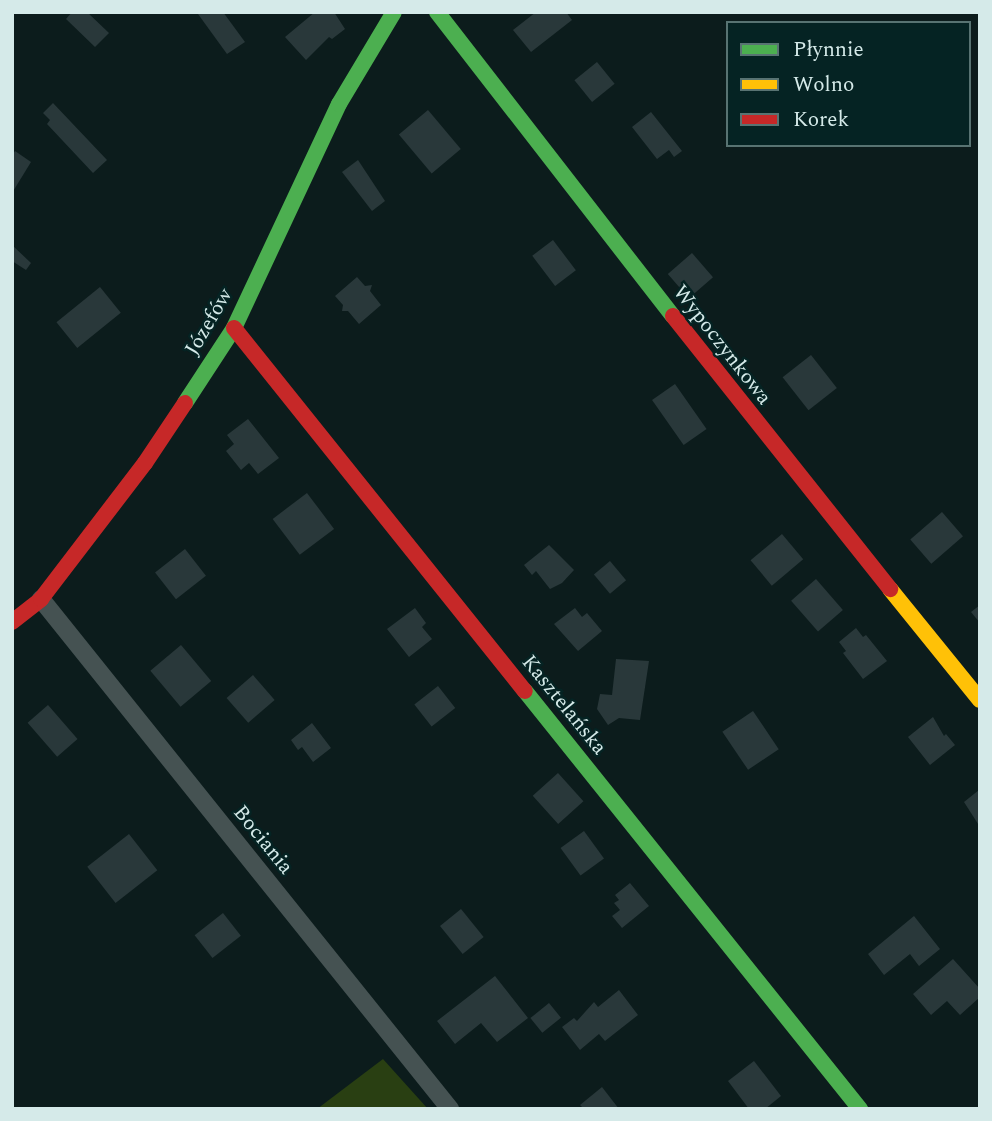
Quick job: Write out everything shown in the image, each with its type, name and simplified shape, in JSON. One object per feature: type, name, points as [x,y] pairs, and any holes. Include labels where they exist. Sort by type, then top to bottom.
[{"type":"street","name":"Józefów","points":[[12,622],[41,599],[145,463],[234,328],[339,104],[394,12]]},
{"type":"street","name":"Wypoczynkowa","points":[[437,12],[751,417],[980,700]]},
{"type":"street","name":"Kasztelańska","points":[[234,328],[860,1109]]},
{"type":"street","name":"Bociania","points":[[41,599],[450,1109]]},
{"type":"green space","points":[[383,1059],[428,1109],[317,1109]]},
{"type":"building","points":[[72,12],[87,12],[109,33],[95,47],[66,19]]},
{"type":"building","points":[[223,12],[245,42],[227,54],[198,14]]},
{"type":"building","points":[[315,12],[334,12],[345,29],[332,39],[329,37],[306,60],[285,37]]},
{"type":"building","points":[[536,12],[566,12],[572,20],[531,52],[513,30]]},
{"type":"building","points":[[597,62],[615,84],[592,102],[574,80]]},
{"type":"building","points":[[53,103],[107,160],[93,173],[47,124],[50,120],[43,113]]},
{"type":"building","points":[[428,110],[461,149],[432,173],[399,134]]},
{"type":"building","points":[[651,112],[682,151],[674,157],[669,150],[657,159],[632,127]]},
{"type":"building","points":[[15,151],[31,162],[12,193],[12,156]]},
{"type":"building","points":[[358,160],[385,201],[372,211],[342,172]]},
{"type":"building","points":[[553,240],[576,270],[555,286],[532,256]]},
{"type":"building","points":[[12,245],[31,263],[26,270],[12,261]]},
{"type":"building","points":[[692,253],[713,277],[689,298],[668,274]]},
{"type":"building","points":[[357,277],[365,286],[372,285],[370,291],[381,305],[359,324],[348,311],[342,311],[343,305],[335,296]]},
{"type":"building","points":[[100,287],[121,313],[77,348],[56,322]]},
{"type":"building","points":[[811,355],[837,388],[808,410],[783,377]]},
{"type":"building","points":[[675,384],[707,429],[684,445],[652,400]]},
{"type":"building","points":[[248,419],[279,458],[258,474],[249,463],[241,470],[226,451],[234,444],[227,435]]},
{"type":"building","points":[[307,493],[334,529],[300,555],[273,519]]},
{"type":"building","points":[[942,512],[963,536],[931,564],[910,540]]},
{"type":"building","points":[[782,534],[803,559],[772,586],[751,560]]},
{"type":"building","points":[[549,545],[574,570],[562,583],[550,589],[536,571],[532,575],[524,565]]},
{"type":"building","points":[[185,549],[206,576],[176,599],[155,572]]},
{"type":"building","points":[[610,561],[626,580],[610,594],[594,574]]},
{"type":"building","points":[[816,579],[843,610],[818,632],[791,601]]},
{"type":"building","points":[[980,605],[980,623],[971,612]]},
{"type":"building","points":[[415,608],[426,623],[422,627],[432,639],[409,657],[387,629]]},
{"type":"building","points":[[575,608],[582,617],[587,613],[602,631],[578,651],[554,624]]},
{"type":"building","points":[[856,628],[863,637],[866,635],[887,661],[863,679],[843,653],[846,651],[839,642]]},
{"type":"building","points":[[181,645],[211,681],[181,707],[150,671]]},
{"type":"building","points":[[616,659],[649,661],[640,720],[619,718],[608,725],[597,709],[600,694],[612,695]]},
{"type":"building","points":[[253,675],[275,700],[248,723],[227,698]]},
{"type":"building","points":[[438,686],[455,708],[432,727],[414,704]]},
{"type":"building","points":[[48,705],[78,739],[57,757],[28,723]]},
{"type":"building","points":[[753,711],[779,749],[748,770],[722,732]]},
{"type":"building","points":[[933,717],[944,736],[946,734],[955,745],[930,765],[908,737]]},
{"type":"building","points":[[312,723],[331,748],[313,762],[302,747],[298,750],[291,740]]},
{"type":"building","points":[[558,773],[583,801],[558,824],[533,796]]},
{"type":"building","points":[[979,790],[980,792],[980,827],[964,802]]},
{"type":"building","points":[[584,831],[604,859],[581,876],[561,848]]},
{"type":"building","points":[[129,834],[157,870],[116,903],[87,867]]},
{"type":"building","points":[[630,883],[649,906],[622,928],[612,916],[620,910],[614,903],[619,900],[615,895]]},
{"type":"building","points":[[461,909],[484,937],[463,954],[440,926]]},
{"type":"building","points":[[223,913],[241,936],[212,958],[195,935]]},
{"type":"building","points":[[914,916],[940,949],[919,966],[910,954],[884,975],[868,954]]},
{"type":"building","points":[[953,959],[980,989],[980,997],[960,1015],[947,1001],[931,1015],[913,994]]},
{"type":"building","points":[[495,976],[528,1018],[497,1042],[481,1023],[455,1044],[437,1021]]},
{"type":"building","points":[[619,990],[638,1015],[605,1041],[599,1034],[580,1050],[562,1027],[574,1018],[577,1021],[594,1002],[598,1007]]},
{"type":"building","points":[[549,1003],[561,1018],[542,1033],[530,1018]]},
{"type":"building","points":[[754,1061],[781,1096],[765,1109],[749,1109],[728,1081]]},
{"type":"building","points":[[602,1087],[619,1109],[584,1109],[580,1105]]},
{"type":"traffic: fast","points":[[185,403],[234,328],[339,104],[394,12]]},
{"type":"traffic: fast","points":[[437,12],[673,316]]},
{"type":"traffic: fast","points":[[525,691],[860,1109]]},
{"type":"traffic: slow","points":[[890,589],[980,700]]},
{"type":"traffic: jam","points":[[673,316],[890,589]]},
{"type":"traffic: jam","points":[[234,328],[525,691]]},
{"type":"traffic: jam","points":[[12,622],[41,599],[145,463],[185,403]]}]
